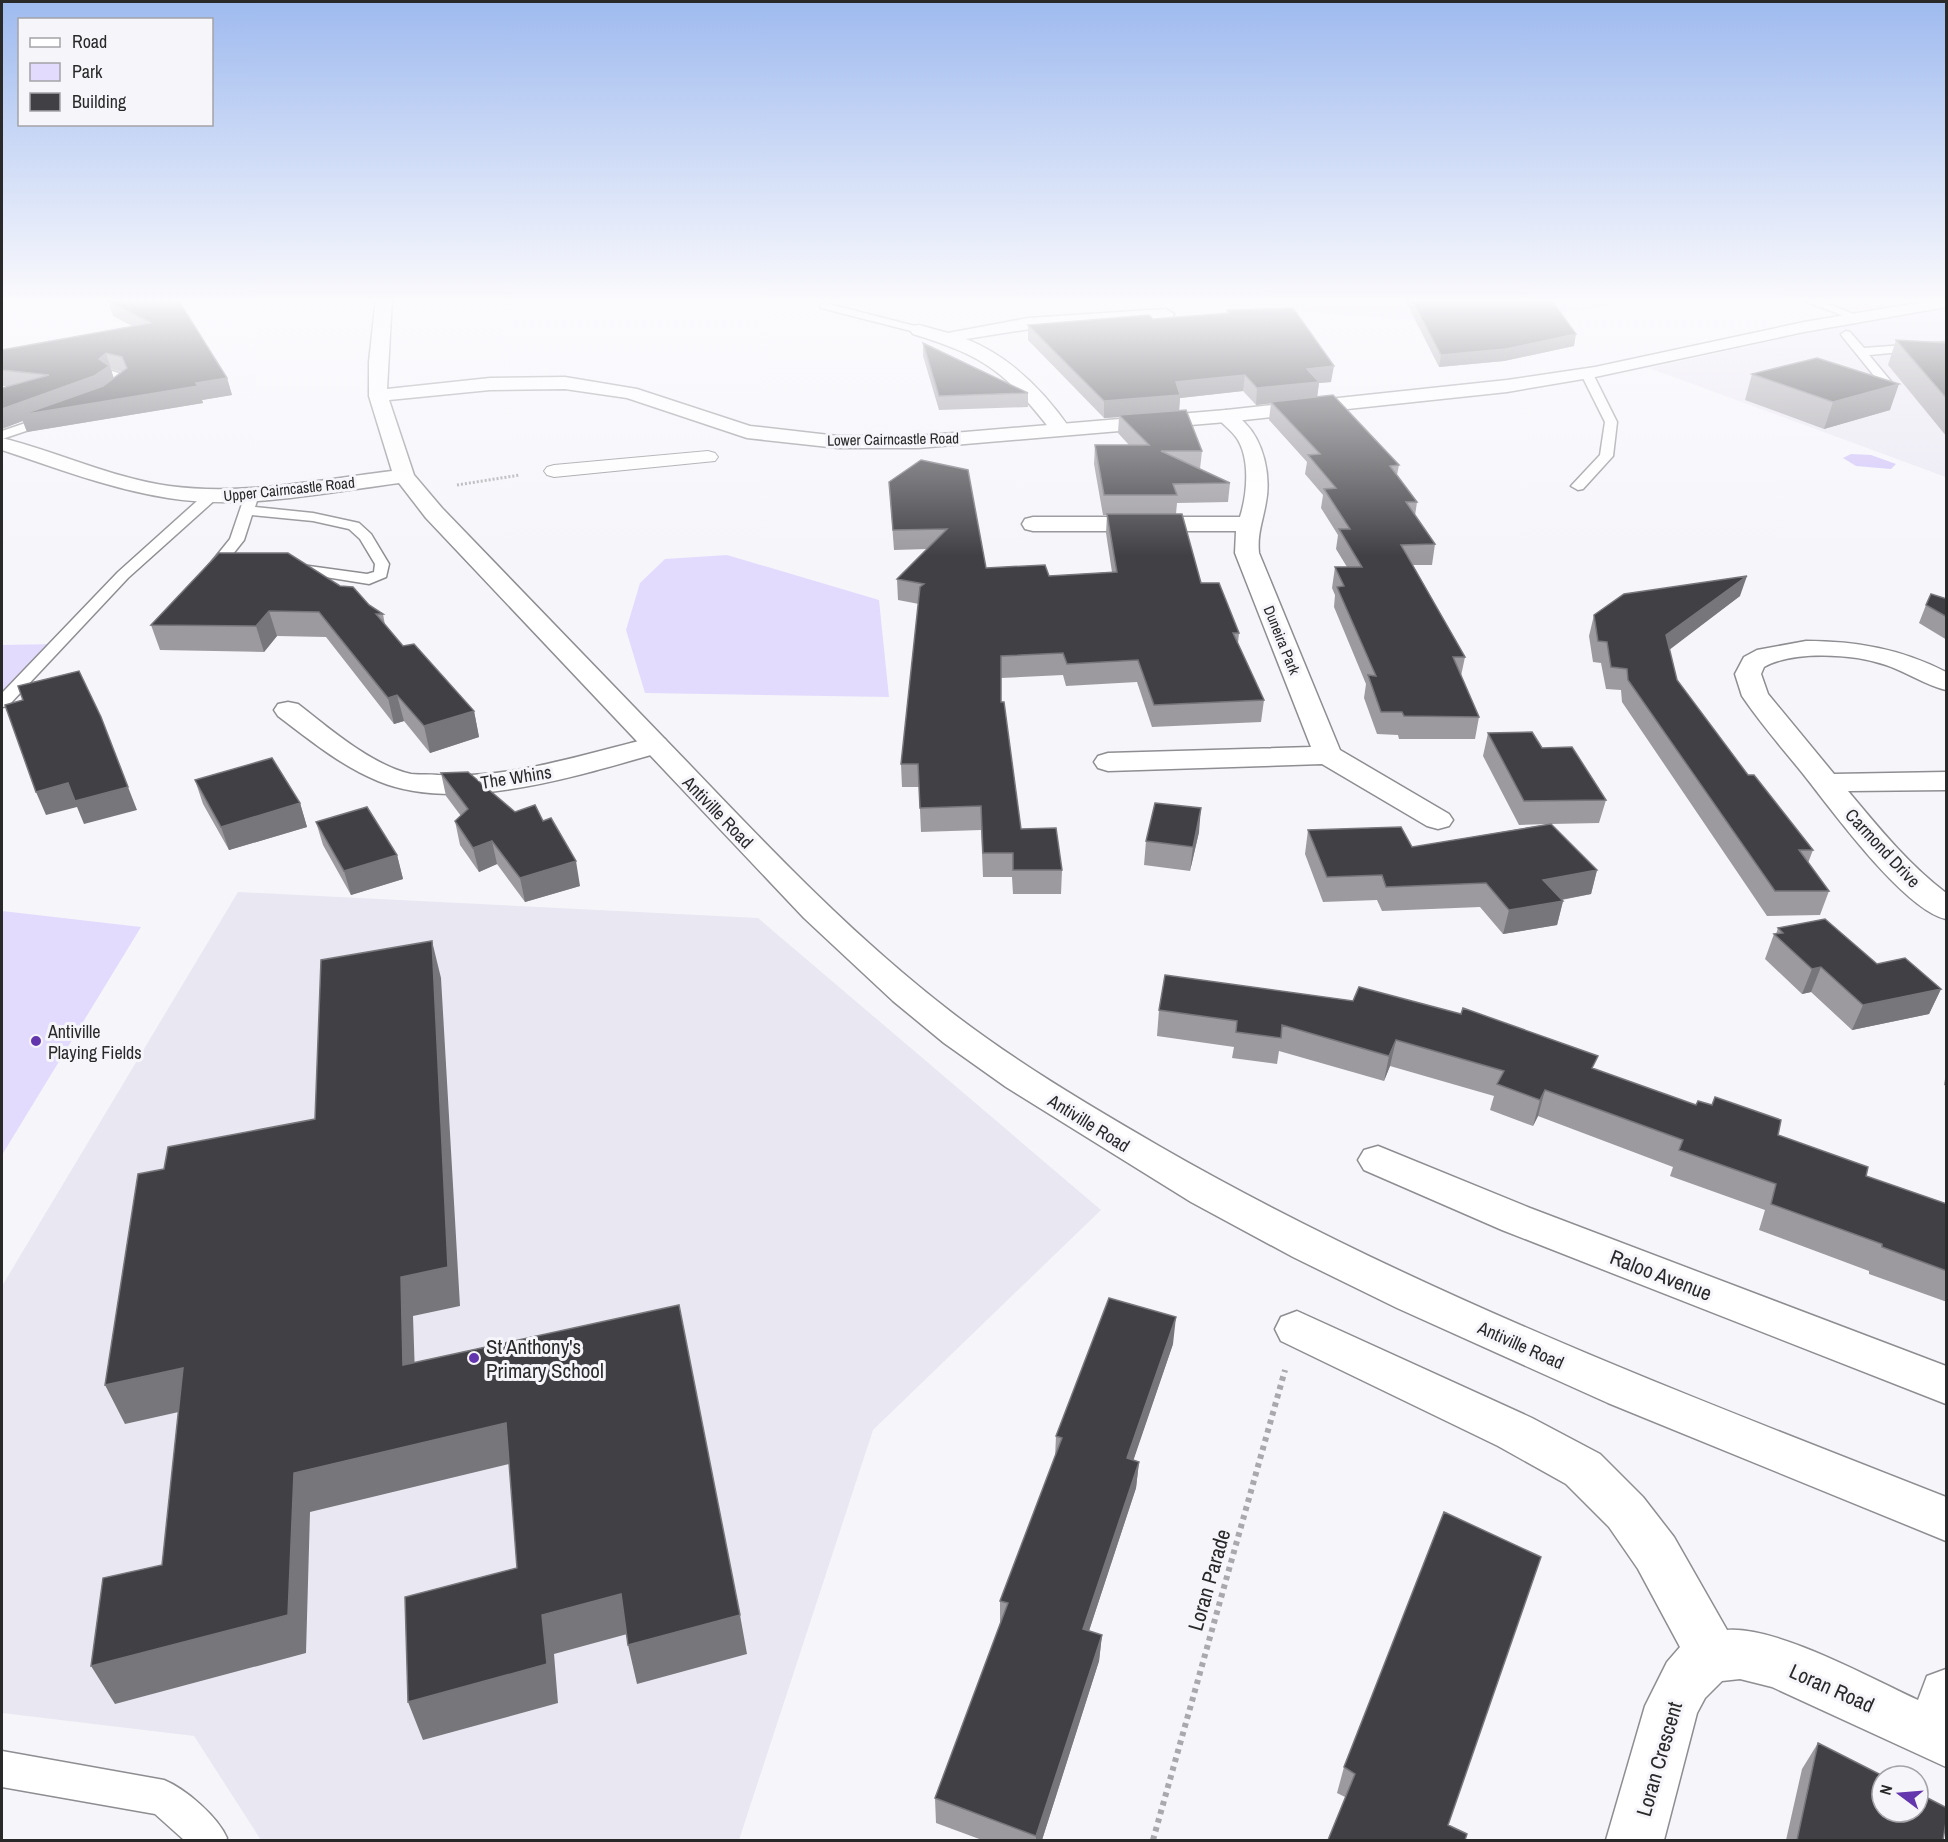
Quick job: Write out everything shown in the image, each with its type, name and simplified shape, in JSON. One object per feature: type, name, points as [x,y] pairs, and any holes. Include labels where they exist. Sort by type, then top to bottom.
[{"type":"street","points":[[310,489],[354,472],[404,472],[378,396],[378,384]]},
{"type":"street","name":"Lower Cairncastle Road","points":[[378,396],[491,384]]},
{"type":"street","name":"Lower Cairncastle Road","points":[[564,384],[584,385],[653,399],[724,426],[747,432],[838,442],[918,442],[1226,416],[1519,384]]},
{"type":"street","points":[[1020,384],[1061,430]]},
{"type":"street","name":"Duneira Park","points":[[1226,416],[1245,435],[1254,453],[1256,500],[1248,524],[1246,544],[1250,562],[1328,755]]},
{"type":"street","name":"Upper Cairncastle Road","points":[[2,444],[145,488],[250,502],[404,472]]},
{"type":"street","points":[[554,471],[708,457]]},
{"type":"street","name":"Antiville Road","points":[[404,472],[655,746],[853,948],[939,1020],[1030,1086],[1171,1173],[1336,1262],[1565,1365],[1947,1519]]},
{"type":"street","points":[[1033,524],[1248,524]]},
{"type":"street","name":"Carmond Drive","points":[[1947,682],[1919,668],[1879,654],[1843,648],[1802,648],[1763,657],[1751,666],[1748,675],[1755,696],[1880,850],[1913,883],[1947,909]]},
{"type":"street","name":"The Whins","points":[[288,710],[353,759],[405,781],[452,786],[509,780],[583,765],[655,746]]},
{"type":"street","points":[[1108,762],[1328,755],[1438,820]]},
{"type":"street","name":"Carmond Drive","points":[[1824,783],[1947,781]]},
{"type":"street","name":"Raloo Avenue","points":[[1378,1160],[1516,1219],[1947,1385]]},
{"type":"street","points":[[1297,1329],[1515,1432],[1583,1469],[1622,1507],[1656,1553],[1713,1656]]},
{"type":"street","name":"Loran Road","points":[[1713,1656],[1740,1654],[1778,1663],[1944,1724]]},
{"type":"street","name":"Loran Crescent","points":[[1635,1840],[1672,1706],[1686,1680],[1698,1666],[1713,1656]]},
{"type":"lane","points":[[96,401],[117,390],[123,384]]},
{"type":"lane","points":[[1578,486],[1606,456],[1611,422],[1592,384]]},
{"type":"lane","points":[[2,435],[69,412]]},
{"type":"lane","points":[[2,702],[123,575],[211,496]]},
{"type":"lane","points":[[198,589],[237,540],[250,502],[354,526],[366,537],[382,564],[381,574],[369,579],[275,566]]},
{"type":"lane","points":[[218,564],[241,565]]},
{"type":"lane","points":[[2,1769],[164,1798],[209,1838]]},
{"type":"path","points":[[404,472],[554,471]]},
{"type":"path","name":"Loran Parade","points":[[1153,1840],[1297,1329]]},
{"type":"shaded area","points":[[1692,384],[1946,384],[1946,477]]},
{"type":"shaded area","points":[[1851,454],[1871,455],[1896,464],[1891,469],[1856,466],[1843,458]]},
{"type":"shaded area","name":"St Anthony's Primary School","points":[[238,892],[758,918],[1101,1210],[873,1430],[739,1840],[261,1840],[194,1736],[2,1713],[2,1286]]},
{"type":"green space","points":[[727,555],[879,600],[889,697],[645,693],[626,630],[640,583],[665,559]]},
{"type":"green space","points":[[57,644],[2,702],[2,645]]},
{"type":"green space","name":"Antiville Playing Fields","points":[[2,911],[141,927],[2,1155]]},
{"type":"building","points":[[17,384],[72,384],[2,409],[2,388]]},
{"type":"building","points":[[106,384],[197,384],[198,386],[21,415]]},
{"type":"building","points":[[935,384],[1009,384],[1028,393],[939,396]]},
{"type":"building","points":[[1087,384],[1177,384],[1180,395],[1104,401]]},
{"type":"building","points":[[1253,384],[1299,384],[1257,388]]},
{"type":"building","points":[[1781,384],[1899,384],[1833,402]]},
{"type":"building","points":[[1934,384],[1947,384],[1947,399]]},
{"type":"building","points":[[1333,395],[1399,465],[1390,466],[1417,502],[1406,502],[1435,544],[1401,545],[1465,657],[1453,657],[1479,717],[1404,716],[1402,712],[1381,712],[1368,675],[1376,676],[1337,587],[1344,586],[1335,567],[1362,567],[1339,529],[1350,529],[1324,489],[1336,488],[1308,455],[1320,454],[1271,402]]},
{"type":"building","points":[[1186,410],[1202,451],[1161,451],[1230,483],[1173,484],[1177,495],[1104,495],[1095,445],[1149,445],[1119,415]]},
{"type":"building","points":[[921,460],[968,470],[986,568],[1045,565],[1049,576],[1117,572],[1107,514],[1182,514],[1201,583],[1219,583],[1239,633],[1233,633],[1264,700],[1154,705],[1138,660],[1067,664],[1063,653],[1001,656],[1001,702],[1004,702],[1021,829],[1056,828],[1062,870],[1013,870],[1013,853],[983,853],[981,806],[920,808],[918,764],[901,764],[920,587],[924,584],[897,579],[947,529],[893,530],[889,482]]},
{"type":"building","points":[[219,553],[288,553],[340,586],[353,587],[369,605],[383,614],[376,614],[403,646],[414,644],[474,711],[424,726],[397,695],[388,698],[319,612],[269,611],[256,626],[151,625]]},
{"type":"building","points":[[1747,576],[1666,635],[1677,680],[1748,775],[1754,775],[1813,850],[1799,850],[1829,891],[1775,891],[1628,680],[1627,669],[1611,667],[1607,642],[1598,641],[1594,615],[1624,594]]},
{"type":"building","points":[[1931,594],[1947,599],[1947,617],[1926,605]]},
{"type":"building","points":[[79,671],[101,717],[128,787],[75,801],[68,783],[36,792],[5,705],[23,700],[18,686]]},
{"type":"building","points":[[1532,732],[1542,748],[1572,747],[1606,800],[1524,801],[1488,733]]},
{"type":"building","points":[[272,758],[300,803],[221,827],[195,780]]},
{"type":"building","points":[[468,772],[515,812],[535,805],[543,821],[551,818],[576,861],[520,878],[492,841],[473,848],[455,821],[468,809],[441,773]]},
{"type":"building","points":[[1155,803],[1201,808],[1193,847],[1146,841]]},
{"type":"building","points":[[367,807],[397,855],[344,871],[316,822]]},
{"type":"building","points":[[1551,824],[1597,870],[1543,880],[1563,901],[1509,910],[1486,883],[1386,887],[1382,875],[1327,877],[1308,830],[1401,827],[1412,847]]},
{"type":"building","points":[[1825,919],[1877,964],[1905,958],[1941,989],[1863,1005],[1821,967],[1812,969],[1774,934],[1783,933],[1778,928]]},
{"type":"building","points":[[432,941],[448,1267],[401,1277],[403,1365],[679,1305],[740,1615],[628,1645],[621,1594],[542,1615],[547,1664],[408,1702],[405,1597],[517,1568],[506,1423],[294,1473],[288,1615],[91,1666],[103,1578],[162,1565],[183,1368],[105,1385],[138,1174],[164,1169],[168,1147],[315,1119],[321,960]]},
{"type":"building","points":[[1165,975],[1353,1001],[1359,987],[1461,1014],[1463,1008],[1598,1056],[1592,1068],[1696,1105],[1698,1101],[1712,1105],[1715,1097],[1781,1120],[1778,1135],[1868,1167],[1866,1176],[1947,1204],[1947,1271],[1882,1247],[1882,1244],[1771,1204],[1776,1184],[1679,1150],[1683,1140],[1545,1090],[1540,1100],[1497,1084],[1504,1071],[1396,1040],[1389,1056],[1282,1025],[1281,1038],[1236,1032],[1237,1021],[1159,1010]]},
{"type":"building","points":[[1109,1298],[1176,1317],[1127,1458],[1139,1462],[1083,1629],[1102,1635],[1036,1836],[935,1798],[1008,1603],[1000,1601],[1062,1438],[1056,1436]]},
{"type":"building","points":[[1444,1512],[1541,1557],[1448,1825],[1467,1834],[1465,1840],[1328,1840],[1355,1774],[1344,1767]]},
{"type":"building","points":[[1818,1743],[1870,1769],[1870,1824],[1930,1824],[1930,1799],[1947,1808],[1943,1840],[1797,1840]]},
{"type":"place","name":"Antiville Playing Fields","points":[[36,1041]]},
{"type":"place","name":"St Anthony's Primary School","points":[[474,1358]]}]
